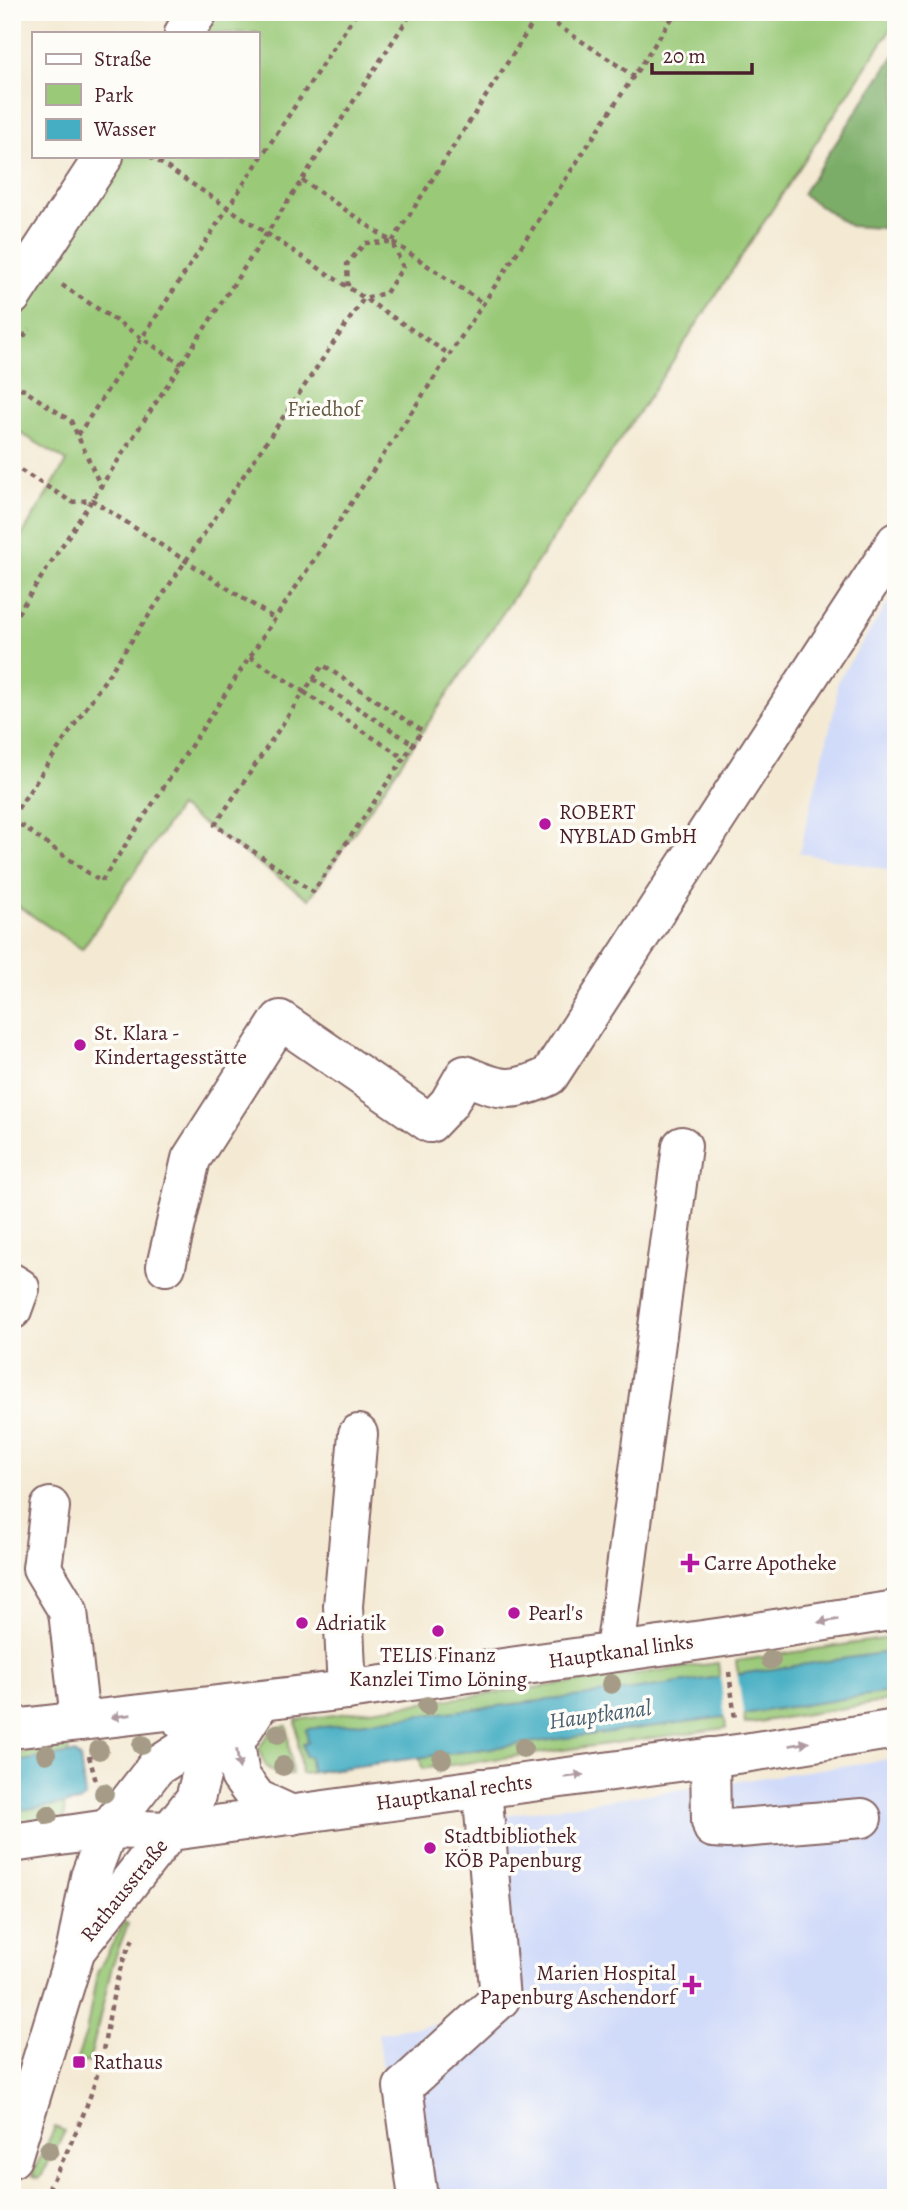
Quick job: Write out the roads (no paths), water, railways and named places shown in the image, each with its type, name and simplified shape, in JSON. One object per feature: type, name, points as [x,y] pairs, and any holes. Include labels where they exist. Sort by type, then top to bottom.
[{"type":"street","points":[[185,32],[198,12]]},
{"type":"street","points":[[12,296],[103,158]]},
{"type":"street","points":[[166,1266],[191,1159],[280,1020],[430,1123],[449,1103],[465,1075],[491,1087],[525,1088],[549,1076],[896,542]]},
{"type":"street","points":[[615,1651],[682,1146]]},
{"type":"street","points":[[12,1283],[20,1287],[12,1310]]},
{"type":"street","points":[[347,1690],[343,1606],[358,1434]]},
{"type":"street","points":[[50,1507],[42,1568],[68,1611],[80,1721]]},
{"type":"street","name":"Hauptkanal links","points":[[12,1729],[347,1690],[896,1610]]},
{"type":"street","points":[[262,1699],[235,1742],[240,1776],[257,1798],[292,1815]]},
{"type":"street","name":"Hauptkanal links","points":[[108,1829],[156,1767],[262,1699]]},
{"type":"street","points":[[171,1832],[195,1798],[205,1761],[199,1740],[173,1710]]},
{"type":"street","name":"Hauptkanal rechts","points":[[12,1843],[108,1829],[171,1832],[896,1729]]},
{"type":"street","points":[[710,1757],[713,1828],[862,1818]]},
{"type":"street","points":[[418,2198],[403,2087],[500,1999],[482,1788]]},
{"type":"street","name":"Rathausstraße","points":[[12,2158],[76,1949],[90,1877],[108,1829]]},
{"type":"street","name":"Rathausstraße","points":[[76,1949],[171,1832]]},
{"type":"water","name":"Hauptkanal","points":[[896,1651],[896,1691],[724,1717],[311,1772],[310,1757],[305,1756],[303,1744],[308,1743],[306,1729],[631,1690]]},
{"type":"water","points":[[75,1753],[80,1759],[85,1797],[79,1802],[12,1811],[12,1762]]},
{"type":"place","name":"ROBERT NYBLAD GmbH","points":[[545,824]]},
{"type":"place","name":"St. Klara - Kindertagesstätte","points":[[80,1045]]},
{"type":"place","name":"Carre Apotheke","points":[[690,1563]]},
{"type":"place","name":"Pearl's","points":[[514,1613]]},
{"type":"place","name":"Adriatik","points":[[302,1623]]},
{"type":"place","name":"TELIS Finanz Kanzlei Timo Löning","points":[[438,1631]]},
{"type":"place","name":"Stadtbibliothek KÖB Papenburg","points":[[430,1848]]},
{"type":"place","name":"Marien Hospital Papenburg Aschendorf","points":[[692,1985]]},
{"type":"place","name":"Rathaus","points":[[79,2062]]},
{"type":"park label","name":"Friedhof","points":[[324,409]]}]
